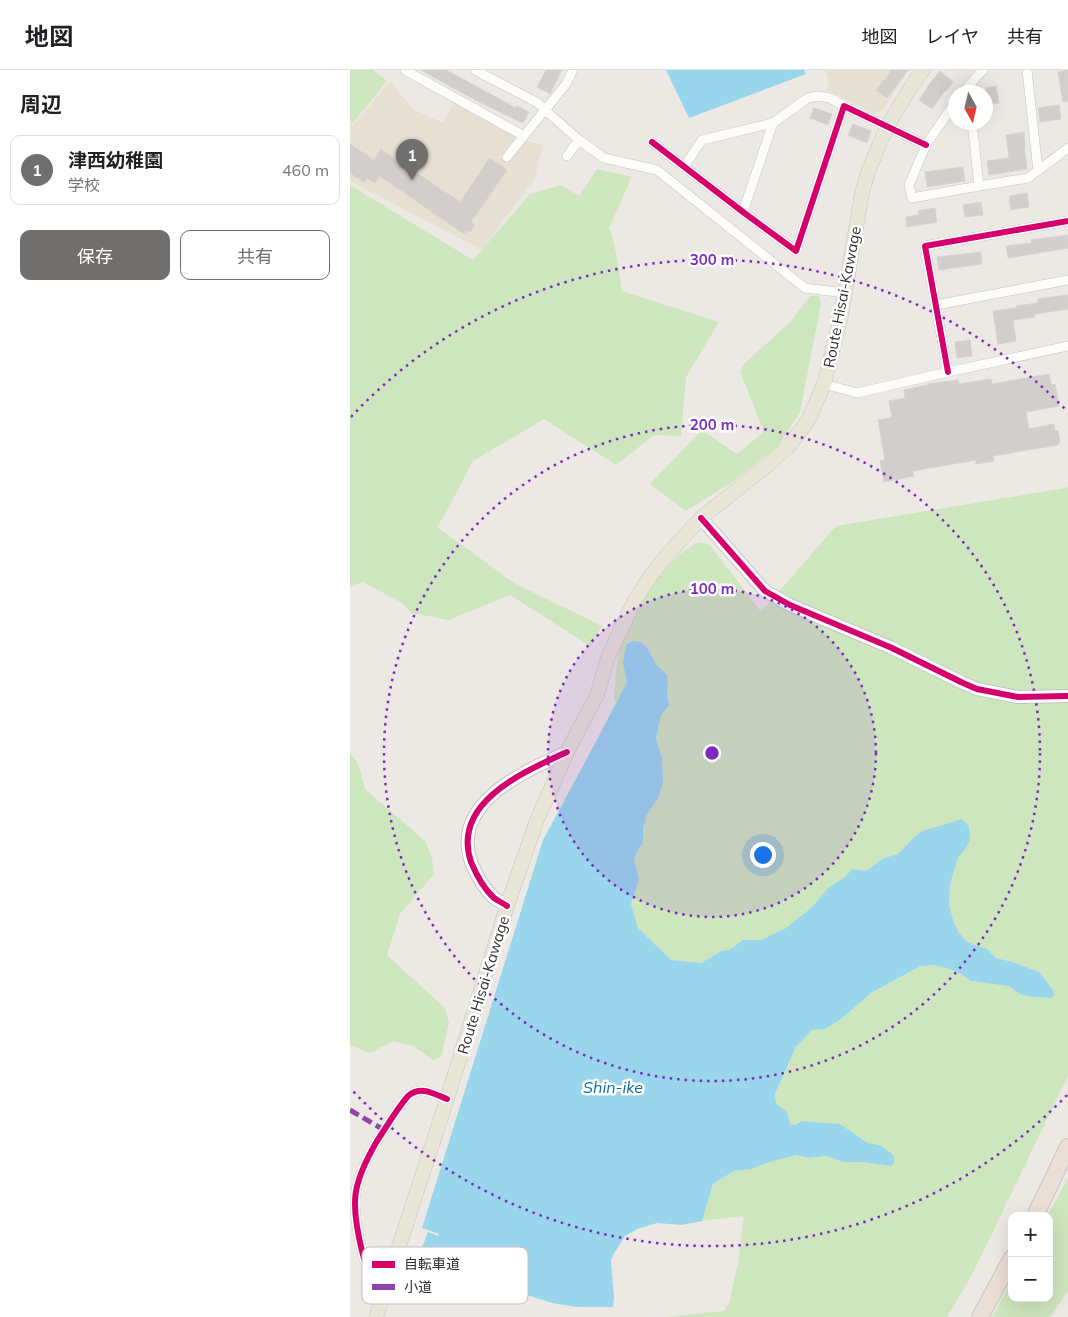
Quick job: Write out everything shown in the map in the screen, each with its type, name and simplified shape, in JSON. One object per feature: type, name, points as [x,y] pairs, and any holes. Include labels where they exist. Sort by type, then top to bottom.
[{"type":"highway","points":[[1037,1212],[1068,1147]]},
{"type":"highway","points":[[980,1317],[1008,1265]]},
{"type":"main road","name":"Route Hisai-Kawage","points":[[399,1247],[448,1099],[507,906],[537,820],[567,752],[597,695],[608,657],[638,595],[669,553],[701,518],[769,464],[790,444],[809,420],[824,384],[841,316],[862,194],[875,154],[909,90],[923,70]]},
{"type":"main road","name":"Route Hisai-Kawage","points":[[376,1317],[380,1304]]},
{"type":"street","points":[[404,70],[524,136]]},
{"type":"street","points":[[475,70],[538,103],[580,140],[604,158],[657,170],[805,288],[845,293]]},
{"type":"street","points":[[507,158],[566,84],[573,70]]},
{"type":"street","points":[[972,85],[983,70]]},
{"type":"street","points":[[1028,70],[1038,171]]},
{"type":"street","points":[[684,167],[702,140],[773,123],[808,98],[818,96],[830,98],[926,145]]},
{"type":"street","points":[[652,142],[796,251],[844,106]]},
{"type":"street","points":[[948,113],[926,145],[909,185],[912,198],[1028,178],[1068,148]]},
{"type":"street","points":[[742,212],[773,123]]},
{"type":"street","points":[[973,130],[979,186]]},
{"type":"street","points":[[567,156],[580,140]]},
{"type":"street","points":[[948,372],[925,246],[1068,221]]},
{"type":"street","points":[[936,305],[1068,280]]},
{"type":"street","points":[[824,384],[857,393],[1068,346]]},
{"type":"street","points":[[701,518],[764,591],[790,605],[892,648],[977,688],[1018,697],[1068,696]]},
{"type":"street","points":[[507,906],[494,898],[472,865],[468,853],[471,825],[483,803],[493,793],[510,781],[567,752]]},
{"type":"street","points":[[362,1252],[353,1217],[353,1198],[357,1180],[367,1158],[401,1104],[412,1092],[420,1090],[448,1099]]},
{"type":"shaded area","points":[[825,70],[909,70],[882,111],[875,114],[831,92],[825,91],[829,83]]},
{"type":"shaded area","points":[[390,82],[413,109],[443,123],[454,103],[516,137],[500,157],[509,162],[527,141],[543,145],[535,178],[482,250],[350,181],[350,123],[353,125]]},
{"type":"green space","points":[[350,70],[373,70],[387,81],[353,123],[350,121]]},
{"type":"green space","points":[[597,169],[632,177],[609,228],[614,242],[622,291],[719,322],[686,377],[681,436],[654,435],[616,465],[544,419],[473,461],[437,527],[514,583],[602,626],[590,646],[510,595],[449,620],[412,613],[400,602],[363,582],[350,586],[350,185],[473,260],[530,194],[561,185],[579,196]]},
{"type":"green space","points":[[810,296],[819,296],[821,304],[800,412],[778,446],[734,481],[686,511],[650,484],[702,430],[737,454],[764,432],[740,371],[745,363],[790,322]]},
{"type":"green space","points":[[1068,486],[1068,1076],[973,1273],[947,1317],[665,1317],[724,1311],[729,1303],[738,1263],[744,1216],[702,1221],[713,1184],[734,1171],[752,1169],[796,1155],[809,1158],[827,1156],[843,1162],[863,1162],[890,1166],[879,1145],[868,1143],[840,1124],[791,1124],[787,1113],[776,1103],[775,1094],[796,1047],[812,1030],[825,1029],[840,1020],[871,993],[921,966],[933,965],[947,968],[971,981],[1008,986],[1022,995],[1043,978],[1039,972],[996,958],[987,949],[967,942],[954,923],[949,905],[950,884],[958,858],[966,848],[915,836],[898,854],[884,858],[866,871],[852,869],[845,877],[828,888],[812,907],[786,928],[761,940],[743,940],[731,949],[721,951],[701,963],[671,960],[638,928],[631,904],[639,880],[634,858],[643,843],[643,827],[646,816],[658,798],[662,759],[656,738],[661,715],[669,705],[667,693],[668,679],[667,675],[656,664],[646,646],[623,663],[627,682],[616,702],[614,700],[617,660],[622,638],[648,589],[680,554],[694,544],[700,542],[710,545],[761,612],[836,526],[1066,488]]},
{"type":"green space","points":[[350,753],[358,763],[365,789],[425,841],[432,857],[434,874],[400,914],[387,955],[445,1008],[449,1023],[441,1057],[433,1060],[413,1046],[393,1041],[370,1053],[350,1045]]},
{"type":"green space","points":[[1068,1178],[1068,1291],[1050,1317],[992,1317],[1008,1287],[1008,1302],[1053,1302],[1053,1212],[1049,1212]]},
{"type":"water","points":[[666,70],[804,70],[806,74],[689,118]]},
{"type":"water","name":"Shin-ike","points":[[632,641],[640,642],[646,646],[656,664],[667,675],[668,679],[667,693],[669,705],[661,715],[656,738],[662,759],[663,783],[658,798],[646,816],[643,827],[643,843],[634,858],[639,880],[631,904],[638,928],[671,960],[701,963],[721,951],[731,949],[743,940],[761,940],[786,928],[812,907],[828,888],[845,877],[852,869],[866,871],[884,858],[898,854],[915,836],[923,831],[962,819],[969,827],[970,840],[958,858],[950,884],[949,905],[958,931],[967,942],[987,949],[996,958],[1039,972],[1053,990],[1054,996],[1051,998],[1022,995],[1008,986],[971,981],[947,968],[933,965],[921,966],[871,993],[840,1020],[825,1029],[812,1030],[796,1047],[775,1094],[776,1103],[787,1112],[791,1124],[795,1125],[802,1121],[840,1124],[868,1143],[879,1145],[890,1152],[894,1157],[894,1164],[890,1166],[863,1162],[843,1162],[827,1156],[809,1158],[796,1155],[752,1169],[734,1171],[713,1184],[702,1221],[681,1225],[657,1223],[637,1229],[625,1236],[611,1261],[613,1307],[577,1307],[552,1303],[528,1295],[528,1247],[422,1247],[428,1232],[438,1236],[439,1234],[422,1228],[543,840],[627,682],[623,663],[626,645]]},
{"type":"building","points":[[421,70],[446,70],[516,108],[517,106],[529,112],[523,123],[475,100]]},
{"type":"building","points":[[546,70],[562,70],[550,94],[537,87]]},
{"type":"building","points":[[892,70],[908,70],[887,98],[876,90]]},
{"type":"building","points":[[1068,70],[1068,101],[1063,102],[1058,72]]},
{"type":"building","points":[[940,71],[953,82],[948,85],[948,88],[932,109],[919,100]]},
{"type":"building","points":[[996,86],[999,103],[993,104],[993,87]]},
{"type":"building","points":[[1059,105],[1061,119],[1040,122],[1038,108]]},
{"type":"building","points":[[814,108],[832,114],[828,125],[810,118]]},
{"type":"building","points":[[853,124],[871,131],[867,143],[848,135]]},
{"type":"building","points":[[1024,132],[1027,169],[989,175],[987,161],[1009,158],[1006,135]]},
{"type":"building","points":[[350,144],[374,160],[381,149],[460,202],[490,158],[507,170],[471,222],[475,225],[470,232],[467,230],[464,234],[380,176],[375,183],[367,178],[364,182],[350,173]]},
{"type":"building","points":[[963,167],[965,181],[927,187],[925,172]]},
{"type":"building","points":[[1027,193],[1029,207],[1011,210],[1009,196]]},
{"type":"building","points":[[981,202],[983,215],[965,217],[963,205]]},
{"type":"building","points":[[935,208],[937,222],[907,227],[906,217],[919,215],[918,211]]},
{"type":"building","points":[[1068,235],[1068,248],[1008,258],[1006,246],[1032,243],[1031,240]]},
{"type":"building","points":[[981,252],[982,264],[939,270],[937,257]]},
{"type":"building","points":[[1068,295],[1068,309],[1035,314],[1035,317],[1013,320],[1016,341],[998,344],[993,311],[1038,303],[1038,299]]},
{"type":"building","points":[[970,340],[972,356],[957,358],[955,342]]},
{"type":"building","points":[[1049,374],[1051,385],[1055,384],[1059,406],[1026,412],[1029,429],[1054,424],[1055,431],[1058,430],[1060,443],[1058,445],[993,456],[994,461],[976,464],[976,460],[913,471],[914,476],[884,482],[880,461],[885,460],[878,420],[892,418],[889,401],[905,398],[904,390],[928,384],[958,380],[959,384],[991,379],[992,384]]},
{"type":"marked path","points":[[350,1110],[384,1130]]},
{"type":"cycle path","points":[[652,142],[796,251],[844,106],[926,145]]},
{"type":"cycle path","points":[[948,372],[925,246],[1068,221]]},
{"type":"cycle path","points":[[701,518],[765,591],[790,605],[892,648],[977,689],[1018,697],[1068,696]]},
{"type":"cycle path","points":[[507,906],[494,898],[487,890],[471,862],[468,841],[472,822],[481,806],[495,792],[531,769],[567,752]]},
{"type":"cycle path","points":[[362,1251],[356,1219],[356,1194],[362,1169],[377,1141],[408,1096],[418,1091],[423,1091],[447,1099]]},
{"type":"place","name":"津西幼稚園","points":[[412,180]]}]
